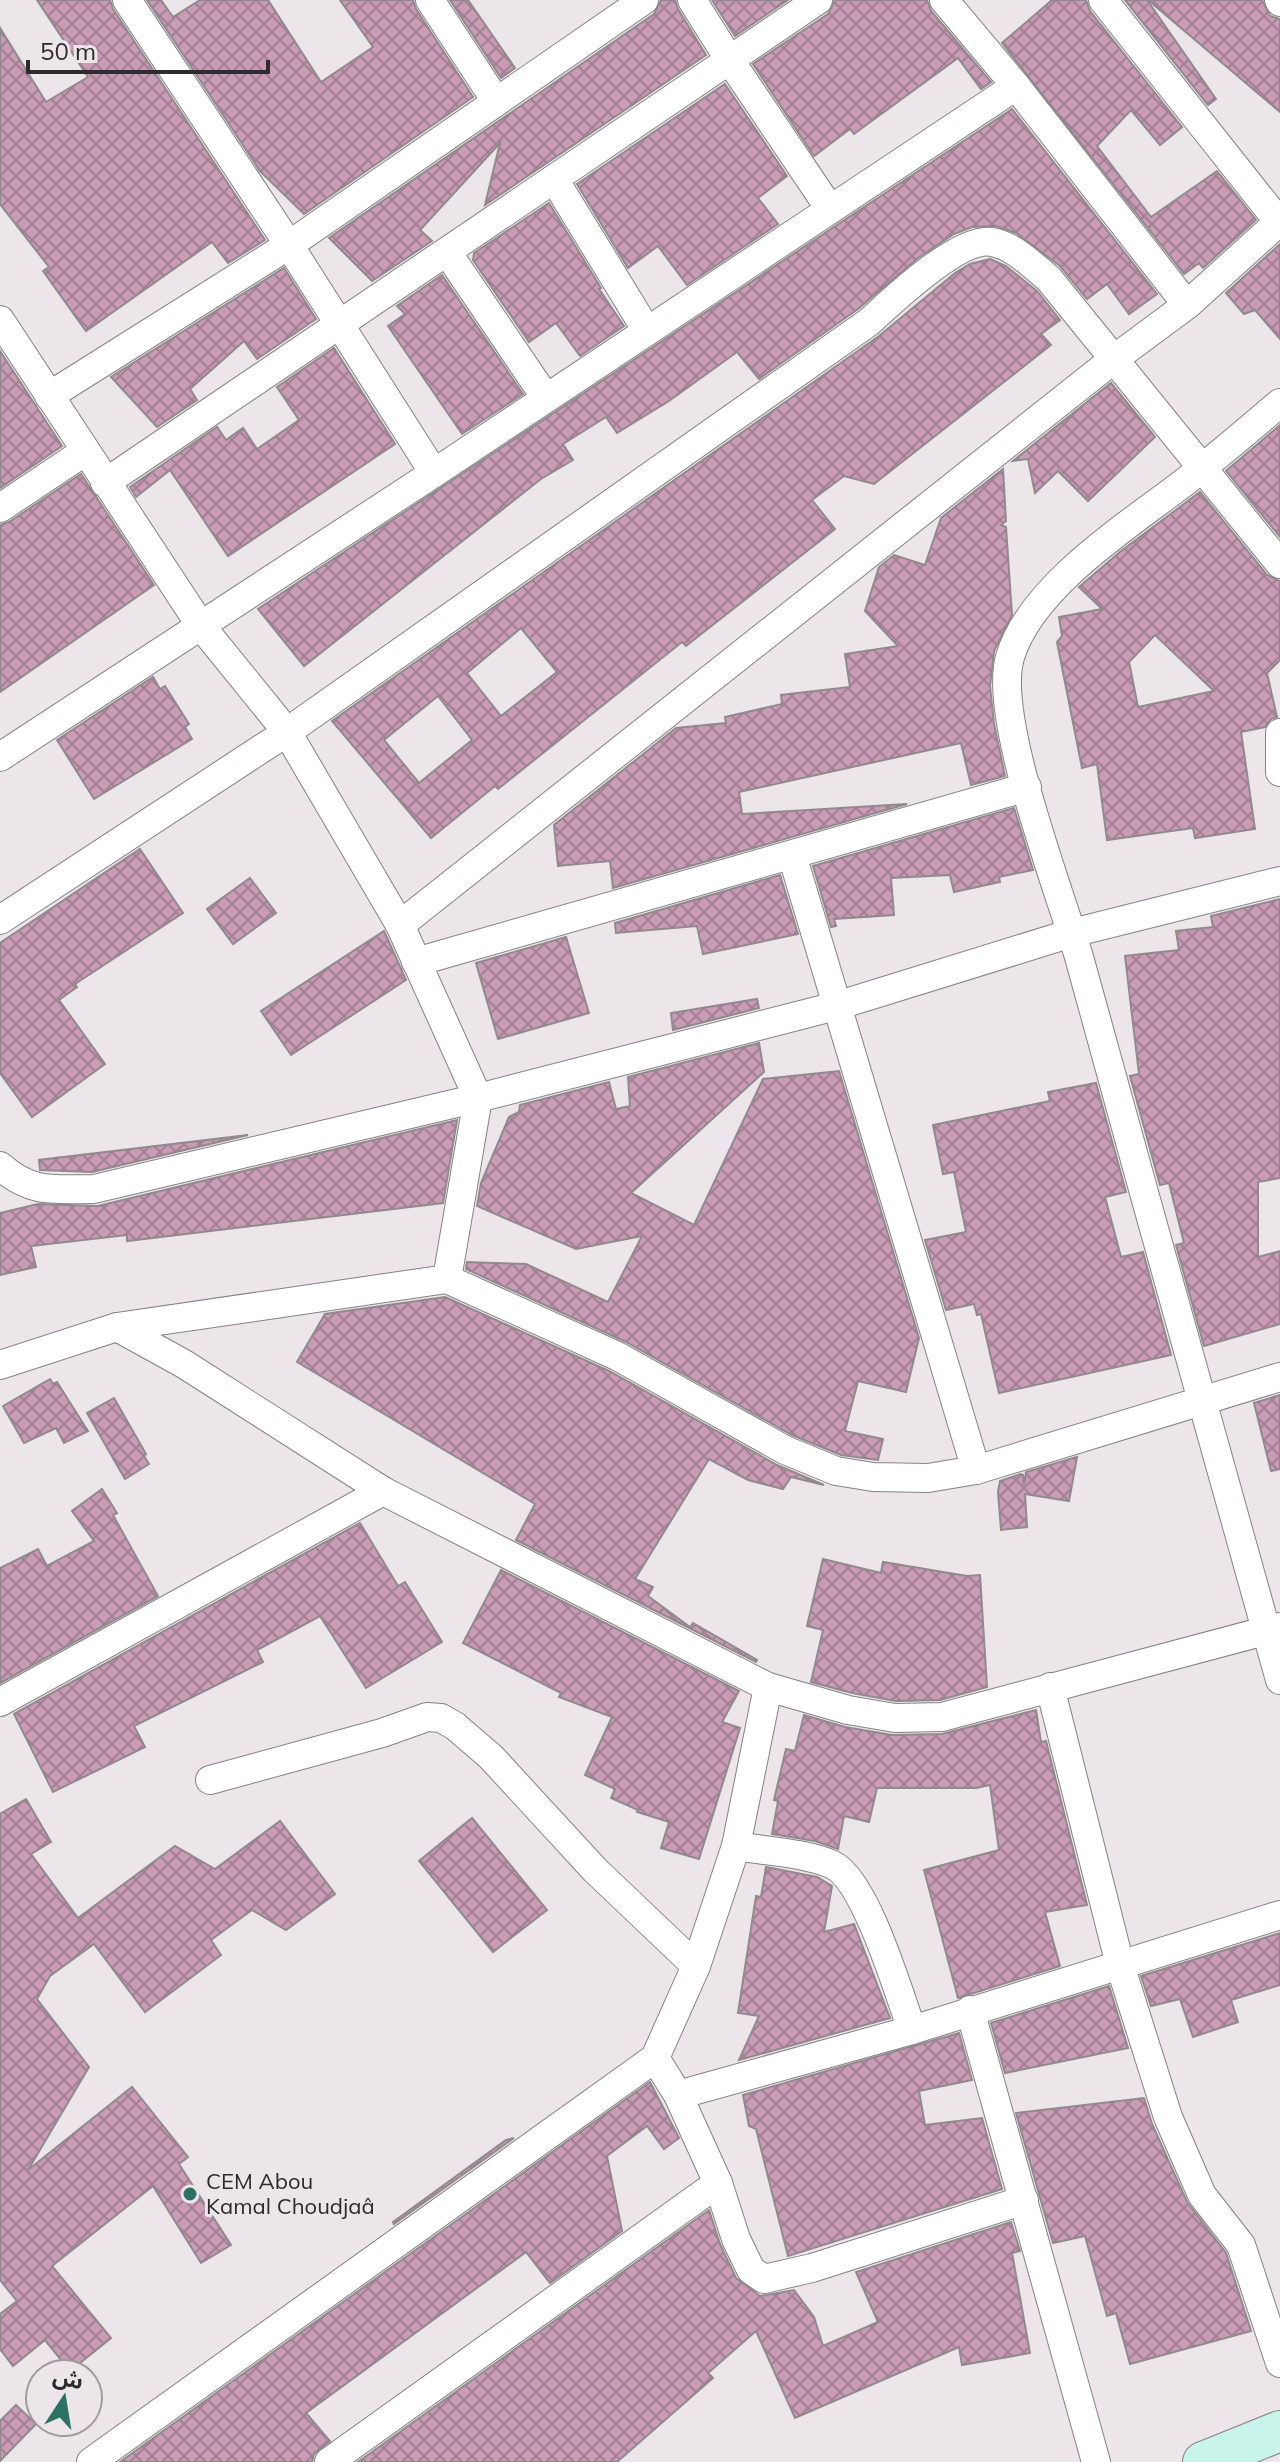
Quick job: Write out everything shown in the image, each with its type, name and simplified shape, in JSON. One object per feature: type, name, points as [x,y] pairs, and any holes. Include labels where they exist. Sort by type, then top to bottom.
[{"type":"street","points":[[127,0],[289,245],[434,473]]},
{"type":"street","points":[[430,0],[496,101]]},
{"type":"street","points":[[49,396],[289,245],[644,0]]},
{"type":"street","points":[[692,0],[830,209]]},
{"type":"street","points":[[105,483],[818,0]]},
{"type":"street","points":[[944,0],[1016,86],[1187,305]]},
{"type":"street","points":[[400,925],[1114,359],[1187,305],[1280,222],[1111,3]]},
{"type":"street","points":[[0,757],[1016,86]]},
{"type":"street","points":[[554,179],[647,331]]},
{"type":"street","points":[[0,920],[287,732],[869,322],[912,284],[972,243],[990,241],[1010,247],[1049,279],[1280,564]]},
{"type":"street","points":[[447,252],[546,398]]},
{"type":"street","points":[[0,320],[201,626],[287,732],[400,925],[478,1098],[447,1279]]},
{"type":"street","points":[[1280,403],[1086,558],[1037,606],[1020,632],[1009,659],[1006,682],[1010,717],[1027,787],[1072,933],[1203,1400],[1273,1629],[1280,1680]]},
{"type":"street","points":[[0,508],[84,452]]},
{"type":"street","points":[[1280,733],[1280,772]]},
{"type":"street","points":[[416,962],[1027,787]]},
{"type":"street","points":[[792,855],[976,1470]]},
{"type":"street","points":[[0,1166],[16,1181],[39,1189],[94,1189],[478,1098],[836,1006],[1072,933],[1280,881]]},
{"type":"street","points":[[0,1365],[117,1327],[447,1279],[617,1356],[785,1450],[836,1471],[873,1477],[928,1478],[976,1470],[1280,1377]]},
{"type":"street","points":[[117,1327],[184,1364],[383,1491],[768,1687],[848,1710],[895,1718],[942,1717],[1273,1629]]},
{"type":"street","points":[[0,1702],[383,1491]]},
{"type":"street","points":[[91,2462],[655,2058],[696,1966],[736,1846],[768,1687]]},
{"type":"street","points":[[1050,1687],[1120,1965],[1168,2117],[1202,2195],[1241,2245],[1280,2363]]},
{"type":"street","points":[[210,1780],[382,1733],[427,1717],[441,1718],[491,1757],[595,1870],[696,1966]]},
{"type":"street","points":[[736,1846],[816,1860],[834,1866],[847,1876],[863,1903],[885,1955],[912,2030]]},
{"type":"street","points":[[678,2095],[912,2030],[1280,1915]]},
{"type":"street","points":[[970,2010],[1096,2462]]},
{"type":"street","points":[[655,2058],[678,2095],[718,2183],[736,2239],[751,2270],[764,2279],[812,2268],[1024,2200]]},
{"type":"street","points":[[329,2462],[718,2183]]},
{"type":"street","points":[[1203,2462],[1280,2431]]},
{"type":"building","points":[[37,0],[110,0],[265,240],[228,263],[212,242],[86,331],[43,271],[49,267],[0,204],[0,28],[46,102],[88,77]]},
{"type":"building","points":[[147,0],[161,0],[173,17],[200,0],[268,0],[321,82],[373,47],[340,0],[413,0],[473,97],[304,214],[260,171]]},
{"type":"building","points":[[450,0],[468,0],[515,68],[501,78]]},
{"type":"building","points":[[661,0],[675,0],[706,55],[485,205],[500,143],[420,230],[432,241],[372,281],[329,238],[654,14]]},
{"type":"building","points":[[712,0],[788,0],[735,36]]},
{"type":"building","points":[[835,0],[927,0],[931,11],[991,82],[981,89],[958,58],[854,134],[850,129],[814,156],[753,64],[828,14]]},
{"type":"building","points":[[1052,0],[1086,0],[1090,11],[1182,127],[1160,145],[1131,110],[1097,146],[1151,217],[1217,171],[1256,220],[1203,268],[1199,263],[1184,274],[1002,43]]},
{"type":"building","points":[[1125,0],[1147,0],[1216,99],[1208,105]]},
{"type":"building","points":[[1148,0],[1262,0],[1270,16],[1280,19],[1280,112]]},
{"type":"building","points":[[725,84],[787,176],[758,198],[778,224],[687,285],[658,246],[628,268],[577,184]]},
{"type":"building","points":[[1012,109],[1157,294],[1129,314],[1107,284],[1087,299],[1060,266],[1016,233],[996,226],[972,227],[954,234],[918,258],[858,309],[759,379],[737,352],[669,401],[617,433],[606,417],[563,444],[573,460],[541,479],[304,666],[258,609]]},
{"type":"building","points":[[549,203],[624,326],[580,356],[556,323],[529,342],[473,260],[474,253]]},
{"type":"building","points":[[1280,244],[1280,339],[1255,310],[1244,314],[1226,293]]},
{"type":"building","points":[[990,259],[1006,266],[1037,291],[1060,320],[1041,334],[1051,345],[874,484],[844,476],[812,500],[835,529],[686,646],[682,642],[498,789],[495,786],[431,838],[332,721],[879,336],[970,264]],"holes":[[[521,628],[557,672],[501,716],[467,673]],[[438,696],[472,740],[419,783],[384,740]]]},
{"type":"building","points":[[284,268],[316,319],[257,359],[244,341],[190,389],[197,400],[157,427],[111,377]]},
{"type":"building","points":[[442,275],[523,394],[462,434],[388,326],[405,314],[397,306]]},
{"type":"building","points":[[334,348],[395,444],[228,556],[170,470],[136,497],[130,487],[217,427],[226,440],[243,428],[257,449],[299,420],[277,387]]},
{"type":"building","points":[[0,351],[62,446],[0,488]]},
{"type":"building","points":[[1111,383],[1155,437],[1088,501],[1058,471],[1035,493],[1028,459],[1013,461]]},
{"type":"building","points":[[1280,425],[1280,537],[1226,471]]},
{"type":"building","points":[[1003,469],[1006,521],[1001,525],[1006,527],[1012,615],[994,651],[990,686],[1005,776],[971,785],[961,743],[739,792],[742,814],[907,804],[613,888],[610,861],[558,866],[554,825],[676,728],[726,723],[725,717],[782,704],[781,695],[850,687],[845,654],[898,646],[865,611],[879,567],[894,555],[925,565],[941,518]]},
{"type":"building","points":[[81,474],[154,585],[0,692],[0,525]]},
{"type":"building","points":[[1200,492],[1267,575],[1280,581],[1280,660],[1267,673],[1277,717],[1265,727],[1241,732],[1255,829],[1195,838],[1193,828],[1107,840],[1097,764],[1082,768],[1057,642],[1062,636],[1059,617],[1102,609],[1079,587]],"holes":[[[1155,635],[1214,691],[1138,707],[1129,662]]]},
{"type":"building","points":[[153,677],[160,689],[165,686],[189,724],[185,727],[192,739],[94,799],[57,740]]},
{"type":"building","points":[[1014,808],[1033,870],[999,877],[1000,882],[954,892],[950,875],[891,878],[894,915],[834,919],[836,926],[831,927],[813,866]]},
{"type":"building","points":[[140,849],[183,913],[75,984],[77,987],[59,1000],[105,1064],[32,1117],[0,1073],[0,943]]},
{"type":"building","points":[[780,875],[798,934],[703,954],[697,926],[616,933],[615,923]]},
{"type":"building","points":[[250,878],[276,913],[233,944],[207,909]]},
{"type":"building","points":[[1280,899],[1280,1178],[1258,1182],[1258,1257],[1280,1251],[1280,1324],[1204,1346],[1176,1245],[1184,1243],[1169,1183],[1160,1185],[1130,1076],[1139,1074],[1125,956],[1179,950],[1176,931],[1213,927],[1211,916]]},
{"type":"building","points":[[384,931],[406,980],[291,1055],[261,1011]]},
{"type":"building","points":[[566,937],[589,1013],[498,1039],[476,963]]},
{"type":"building","points":[[757,999],[759,1008],[673,1030],[671,1013]]},
{"type":"building","points":[[759,1043],[764,1072],[631,1193],[694,1225],[763,1079],[839,1071],[919,1338],[906,1392],[858,1381],[845,1431],[883,1439],[878,1460],[841,1455],[792,1435],[624,1341],[466,1269],[467,1262],[526,1264],[608,1302],[642,1236],[576,1249],[477,1206],[481,1183],[509,1117],[519,1112],[520,1105],[609,1082],[616,1109],[630,1106],[628,1077]]},
{"type":"building","points":[[1096,1083],[1126,1192],[1105,1197],[1121,1257],[1143,1252],[1171,1355],[999,1393],[981,1314],[977,1315],[974,1304],[946,1310],[925,1240],[966,1232],[954,1172],[943,1174],[933,1125],[1050,1101],[1048,1092]]},
{"type":"building","points":[[457,1120],[443,1203],[127,1241],[127,1235],[31,1246],[36,1267],[0,1275],[0,1213],[38,1204],[98,1206]]},
{"type":"building","points":[[248,1135],[92,1172],[40,1170],[39,1160]]},
{"type":"building","points":[[445,1297],[609,1371],[777,1465],[824,1485],[791,1477],[783,1489],[748,1480],[709,1459],[635,1579],[653,1587],[648,1596],[690,1627],[693,1623],[756,1662],[516,1540],[535,1504],[297,1362],[325,1314]]},
{"type":"building","points":[[50,1379],[53,1384],[57,1382],[88,1431],[64,1443],[56,1428],[24,1443],[3,1406]]},
{"type":"building","points":[[1280,1395],[1280,1469],[1271,1471],[1254,1403]]},
{"type":"building","points":[[114,1398],[149,1464],[125,1479],[87,1413]]},
{"type":"building","points":[[1077,1457],[1069,1501],[1025,1494],[1027,1527],[1001,1530],[1000,1481],[1021,1474],[1024,1485],[1026,1472]]},
{"type":"building","points":[[102,1489],[158,1596],[0,1683],[0,1568],[38,1549],[47,1566],[94,1541],[72,1511]]},
{"type":"building","points":[[360,1523],[398,1586],[405,1582],[442,1642],[366,1688],[320,1616],[257,1650],[263,1662],[134,1726],[145,1747],[53,1792],[14,1714]]},
{"type":"building","points":[[823,1559],[881,1573],[883,1562],[967,1576],[980,1575],[987,1687],[940,1700],[896,1701],[811,1682],[823,1630],[807,1626]]},
{"type":"building","points":[[501,1570],[739,1691],[722,1722],[740,1728],[699,1859],[661,1848],[669,1822],[637,1812],[611,1798],[615,1789],[585,1775],[612,1717],[559,1697],[561,1693],[463,1643]]},
{"type":"building","points":[[1036,1710],[1041,1742],[1046,1741],[1087,1905],[1045,1912],[1060,1966],[958,1998],[924,1870],[999,1850],[990,1785],[976,1788],[877,1788],[869,1822],[844,1816],[838,1849],[815,1841],[772,1834],[778,1801],[774,1800],[786,1749],[795,1751],[804,1715],[845,1727],[892,1735],[942,1734]]},
{"type":"building","points":[[26,1799],[51,1842],[31,1854],[78,1918],[175,1846],[215,1869],[280,1821],[335,1894],[286,1930],[252,1910],[211,1940],[221,1955],[145,2012],[94,1944],[50,1976],[37,1999],[89,2067],[28,2170],[132,2087],[188,2157],[179,2164],[231,2245],[201,2263],[153,2186],[52,2266],[111,2338],[86,2358],[60,2358],[45,2340],[13,2366],[0,2349],[0,2314],[17,2301],[0,2280],[0,1814]]},
{"type":"building","points":[[472,1818],[547,1910],[493,1952],[419,1861]]},
{"type":"building","points":[[766,1867],[817,1877],[832,1886],[824,1932],[854,1924],[890,2018],[739,2060],[759,2016],[738,2013],[756,1896],[761,1897]]},
{"type":"building","points":[[1280,1933],[1280,1985],[1231,2000],[1238,2022],[1193,2037],[1180,1999],[1151,2006],[1141,1976]]},
{"type":"building","points":[[1109,1986],[1128,2048],[1005,2073],[991,2023]]},
{"type":"building","points":[[959,2033],[972,2080],[919,2091],[925,2125],[982,2118],[1002,2189],[788,2256],[756,2129],[749,2126],[743,2095]]},
{"type":"building","points":[[650,2082],[679,2138],[664,2149],[647,2126],[607,2156],[622,2231],[550,2283],[526,2252],[306,2413],[330,2441],[314,2454],[312,2462],[120,2462]]},
{"type":"building","points":[[1144,2098],[1152,2124],[1187,2202],[1226,2253],[1251,2331],[1130,2364],[1116,2313],[1107,2316],[1085,2236],[1053,2243],[1016,2113]]},
{"type":"building","points":[[514,2138],[394,2224],[506,2140]]},
{"type":"building","points":[[709,2210],[736,2278],[760,2296],[794,2290],[814,2317],[823,2346],[878,2322],[856,2272],[1011,2222],[1020,2251],[1012,2253],[1030,2353],[962,2365],[959,2347],[795,2418],[756,2331],[708,2373],[713,2378],[617,2462],[358,2462]]},
{"type":"building","points":[[16,2405],[24,2413],[24,2436],[0,2461],[0,2421]]},
{"type":"place","name":"CEM Abou Kamal Choudjaâ","points":[[190,2194]]}]
